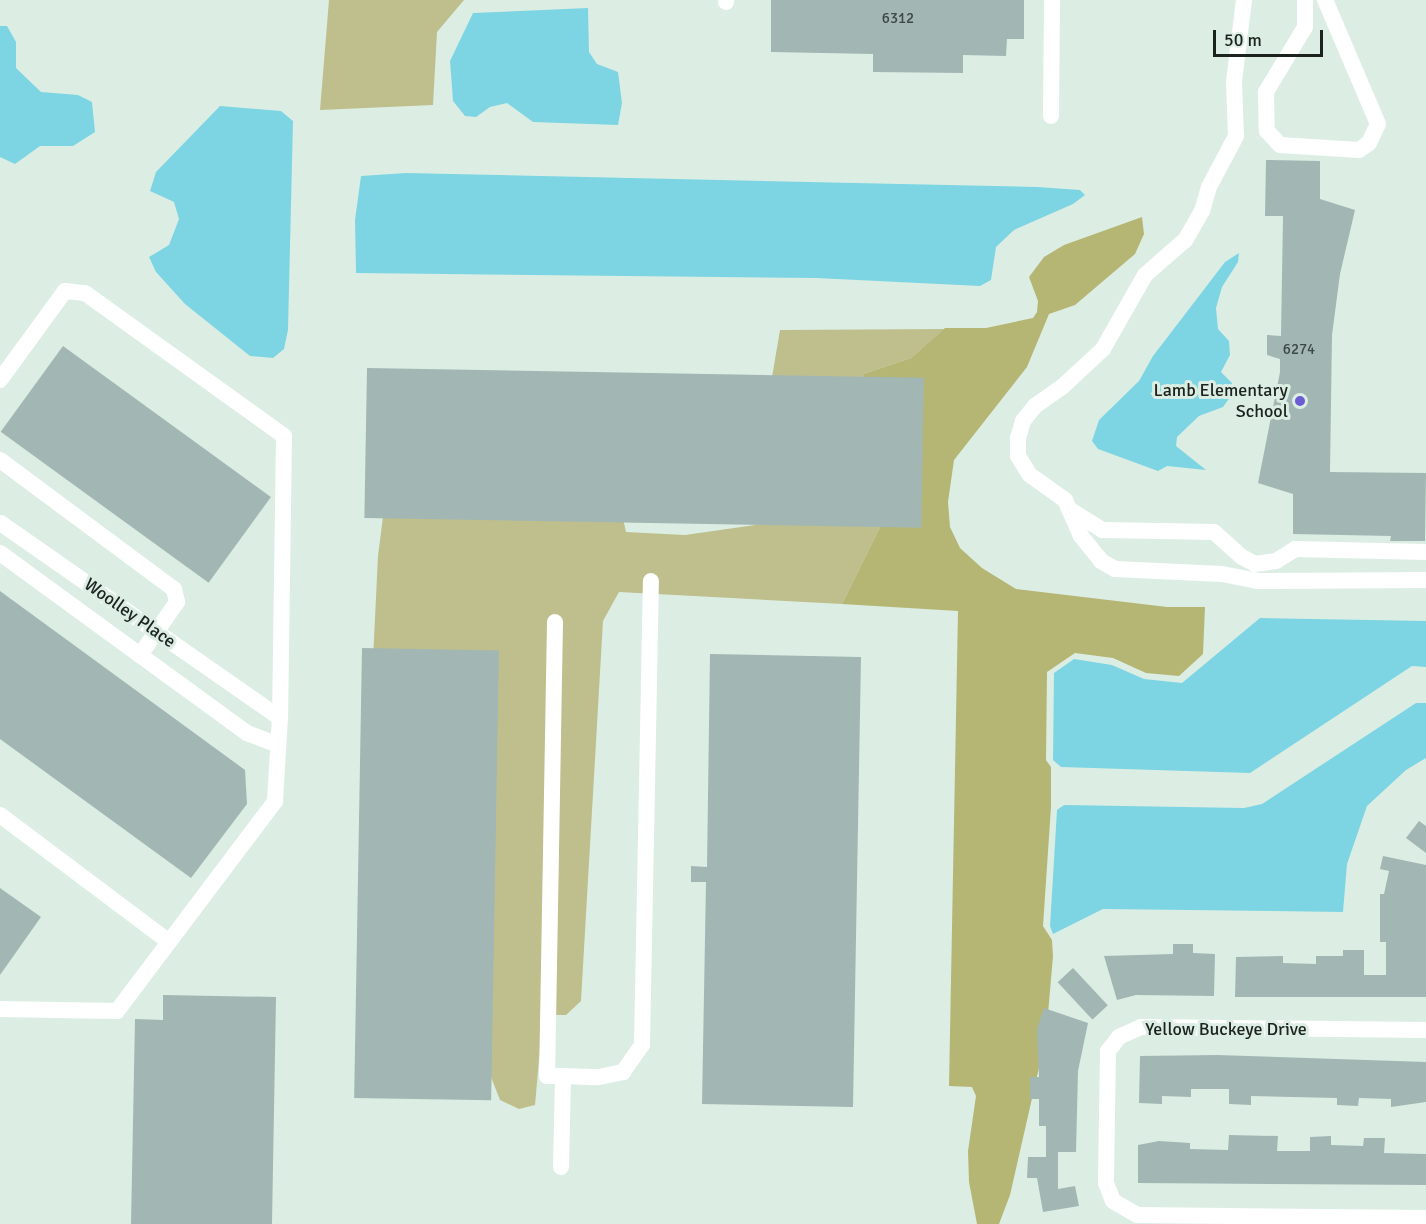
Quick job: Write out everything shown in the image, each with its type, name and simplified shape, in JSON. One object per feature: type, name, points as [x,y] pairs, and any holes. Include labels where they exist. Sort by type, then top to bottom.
[{"type":"street","points":[[1051,116],[1052,0]]},
{"type":"street","points":[[1244,0],[1234,82],[1236,136],[1209,186],[1202,211],[1185,240],[1145,274],[1103,349],[1062,387],[1035,406],[1020,429],[1018,456],[1030,475],[1065,500],[1072,511],[1081,536],[1101,561],[1115,569],[1222,574],[1257,581],[1426,580]]},
{"type":"street","points":[[1305,0],[1305,27],[1266,92],[1267,131],[1280,145],[1359,150],[1369,143],[1378,124],[1326,0]]},
{"type":"street","points":[[0,380],[65,291],[85,293],[284,436],[280,718],[275,801],[117,1011],[0,1009]]},
{"type":"street","points":[[0,460],[174,589],[177,602],[140,656]]},
{"type":"street","points":[[1072,511],[1102,530],[1214,532],[1242,557],[1255,564],[1276,561],[1295,549],[1426,552]]},
{"type":"street","name":"Woolley Place","points":[[0,523],[280,718]]},
{"type":"street","points":[[0,553],[247,733],[279,745]]},
{"type":"street","points":[[555,622],[547,1076],[599,1077],[623,1072],[642,1045],[651,581]]},
{"type":"street","points":[[0,815],[169,942]]},
{"type":"street","name":"Yellow Buckeye Drive","points":[[1426,1030],[1142,1027],[1119,1037],[1108,1051],[1106,1184],[1113,1201],[1137,1215],[1250,1220],[1426,1218]]},
{"type":"street","points":[[561,1167],[563,1076]]},
{"type":"green space","points":[[329,0],[464,0],[437,32],[433,105],[320,110]]},
{"type":"green space","points":[[944,329],[911,358],[863,374],[888,511],[842,604],[619,592],[603,621],[581,1001],[566,1015],[554,1015],[541,1037],[535,1105],[519,1109],[500,1100],[491,1077],[489,930],[365,824],[378,556],[392,446],[621,509],[626,532],[685,535],[762,524],[762,436],[780,330]]},
{"type":"shaded area","points":[[1142,217],[1144,234],[1135,254],[1075,305],[1049,314],[1027,367],[954,460],[948,502],[950,527],[960,548],[982,568],[1016,589],[1167,607],[1205,607],[1203,654],[1179,676],[1146,673],[1113,658],[1075,653],[1047,672],[1046,760],[1051,767],[1051,807],[1043,926],[1052,940],[1053,956],[1046,1037],[1010,1195],[999,1224],[977,1224],[969,1182],[968,1151],[976,1096],[972,1087],[949,1086],[958,611],[842,604],[888,511],[863,374],[911,358],[945,328],[986,328],[1033,318],[1037,312],[1038,301],[1029,277],[1044,257],[1064,245]]},
{"type":"water","points":[[588,8],[589,52],[597,64],[618,72],[622,103],[618,125],[533,122],[507,103],[490,107],[476,117],[465,116],[453,101],[450,61],[473,13]]},
{"type":"water","points":[[0,26],[7,26],[16,42],[16,68],[41,92],[78,95],[92,102],[95,132],[73,146],[40,146],[15,164],[0,157]]},
{"type":"water","points":[[220,106],[281,111],[293,121],[288,330],[284,349],[273,358],[250,356],[185,304],[156,272],[149,257],[169,245],[179,219],[174,202],[150,191],[156,172]]},
{"type":"water","points":[[406,173],[1038,187],[1080,190],[1085,195],[1073,204],[1014,230],[996,247],[991,280],[980,286],[816,278],[356,273],[355,220],[361,176]]},
{"type":"water","points":[[1239,253],[1238,262],[1222,287],[1216,308],[1218,329],[1229,341],[1230,355],[1221,372],[1232,383],[1231,396],[1223,407],[1199,416],[1177,437],[1176,446],[1206,470],[1167,466],[1158,471],[1098,449],[1092,441],[1099,420],[1139,381],[1153,356],[1225,262]]},
{"type":"water","points":[[1260,618],[1426,621],[1426,667],[1412,666],[1250,773],[1061,767],[1053,760],[1054,673],[1074,659],[1112,665],[1144,679],[1182,683]]},
{"type":"water","points":[[1416,703],[1426,703],[1426,758],[1406,770],[1367,806],[1347,864],[1343,912],[1103,909],[1053,934],[1050,926],[1057,810],[1064,805],[1244,808],[1262,804]]},
{"type":"building","points":[[771,0],[1024,0],[1024,39],[1007,39],[1006,56],[963,55],[963,73],[873,72],[873,54],[771,52]]},
{"type":"building","points":[[1266,160],[1320,161],[1320,199],[1355,210],[1340,274],[1332,335],[1330,472],[1426,473],[1425,541],[1390,541],[1391,536],[1293,534],[1293,494],[1258,483],[1280,372],[1280,359],[1267,355],[1267,335],[1281,336],[1283,216],[1265,216]]},
{"type":"building","points":[[63,346],[271,497],[209,583],[1,432]]},
{"type":"building","points":[[367,368],[924,378],[921,528],[364,518]]},
{"type":"building","points":[[0,591],[245,770],[247,804],[191,878],[0,739]]},
{"type":"building","points":[[362,648],[499,650],[491,1100],[354,1098]]},
{"type":"building","points":[[710,654],[861,657],[853,1107],[702,1104],[706,882],[691,882],[691,866],[707,867]]},
{"type":"building","points":[[1419,821],[1426,826],[1426,853],[1406,838]]},
{"type":"building","points":[[1383,856],[1426,865],[1426,997],[1235,997],[1236,957],[1283,956],[1283,963],[1316,964],[1316,956],[1343,956],[1343,950],[1364,950],[1364,975],[1386,975],[1386,942],[1380,942],[1380,894],[1384,894],[1389,871],[1380,869]]},
{"type":"building","points":[[0,888],[41,917],[0,975]]},
{"type":"building","points":[[1173,944],[1193,944],[1193,953],[1215,954],[1214,996],[1136,995],[1117,1000],[1104,956],[1173,954]]},
{"type":"building","points":[[1073,968],[1108,1005],[1092,1020],[1058,982]]},
{"type":"building","points":[[163,995],[276,997],[272,1224],[131,1224],[135,1019],[163,1020]]},
{"type":"building","points":[[1044,1008],[1088,1023],[1078,1071],[1076,1152],[1058,1152],[1058,1189],[1075,1186],[1079,1206],[1043,1212],[1037,1178],[1027,1178],[1028,1157],[1046,1157],[1046,1126],[1039,1126],[1039,1099],[1030,1099],[1030,1077],[1039,1077],[1037,1029]]},
{"type":"building","points":[[1217,1055],[1426,1062],[1426,1102],[1391,1107],[1391,1099],[1359,1098],[1358,1106],[1337,1105],[1337,1098],[1251,1096],[1251,1105],[1229,1104],[1229,1089],[1191,1089],[1191,1097],[1162,1096],[1162,1104],[1139,1103],[1140,1056]]},
{"type":"building","points":[[1229,1135],[1278,1136],[1277,1151],[1310,1151],[1310,1137],[1331,1136],[1331,1145],[1363,1146],[1364,1138],[1385,1138],[1384,1153],[1426,1154],[1426,1185],[1138,1183],[1138,1145],[1159,1141],[1190,1143],[1190,1149],[1228,1150]]},
{"type":"place","name":"Lamb Elementary School","points":[[1300,401]]}]
